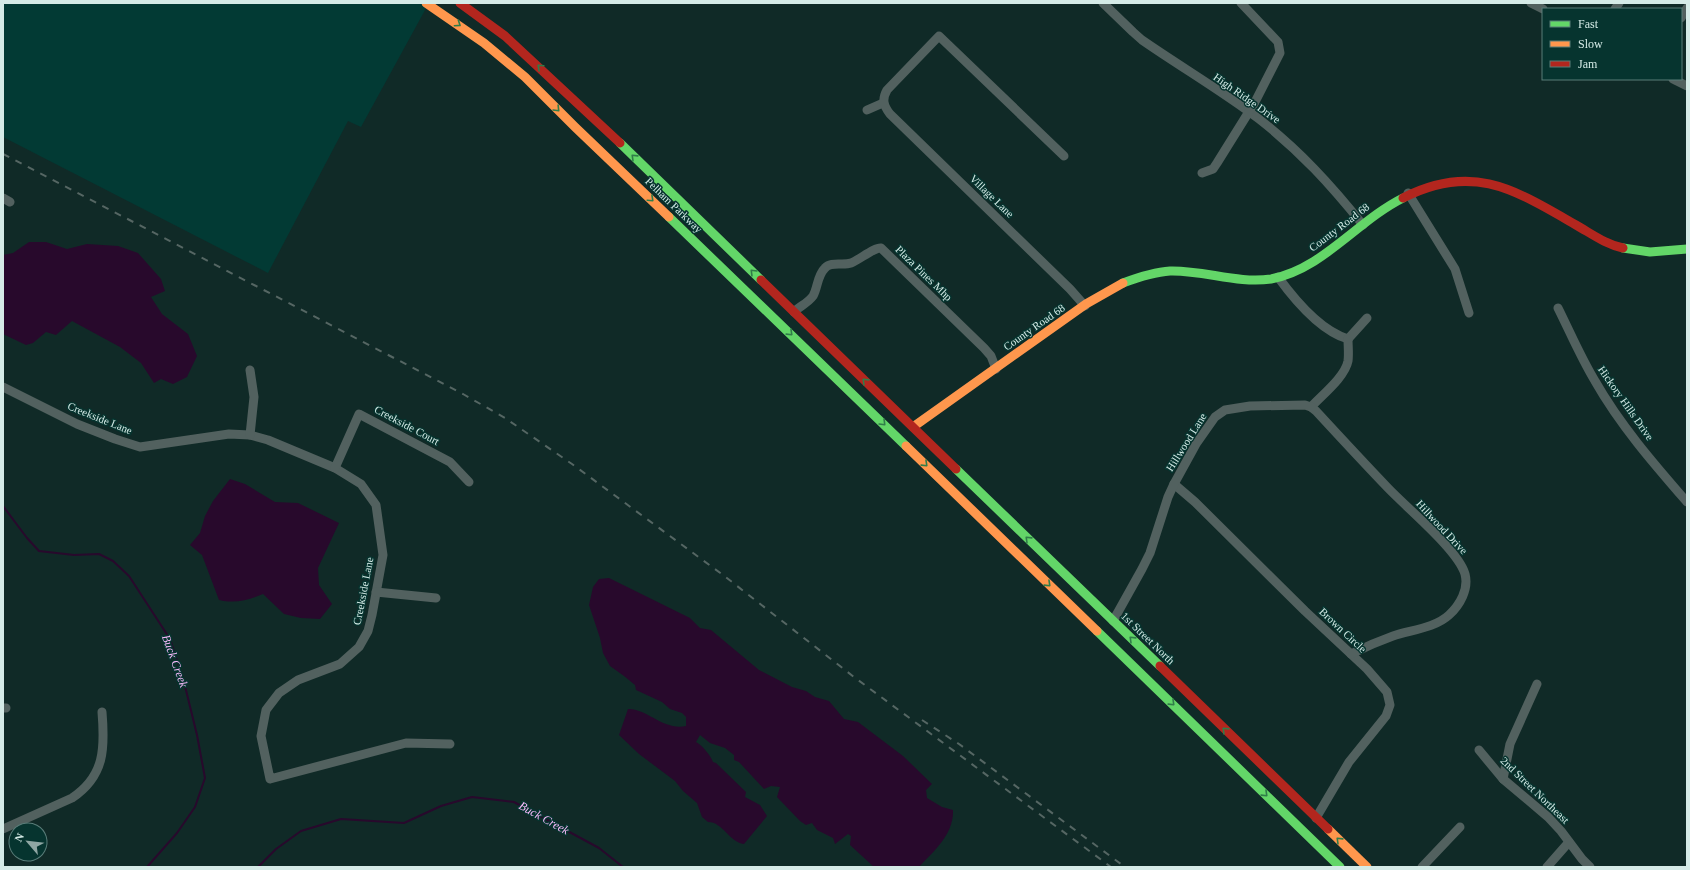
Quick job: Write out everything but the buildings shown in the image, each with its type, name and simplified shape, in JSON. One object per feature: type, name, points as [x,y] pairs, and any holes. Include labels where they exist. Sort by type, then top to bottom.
[{"type":"main road","name":"Pelham Parkway","points":[[426,3],[438,6],[516,70],[897,437]]},
{"type":"main road","name":"Pelham Parkway","points":[[460,3],[505,36],[529,56],[914,427]]},
{"type":"main road","points":[[516,70],[529,56]]},
{"type":"main road","points":[[579,131],[592,116]]},
{"type":"main road","name":"County Road 68","points":[[897,437],[914,427],[1115,286],[1126,281],[1163,271],[1192,271],[1248,280],[1266,280],[1278,277],[1312,262],[1329,252],[1390,204],[1408,193],[1432,184],[1450,181],[1474,181],[1492,184],[1528,198],[1593,235],[1616,246],[1637,251],[1655,253],[1666,253],[1687,249]]},
{"type":"main road","points":[[679,226],[692,213]]},
{"type":"main road","points":[[762,306],[772,291]]},
{"type":"main road","name":"1st Street North","points":[[914,427],[1042,553],[1367,867]]},
{"type":"main road","points":[[897,437],[1340,867]]},
{"type":"main road","points":[[966,504],[979,491]]},
{"type":"main road","points":[[1030,566],[1042,553]]},
{"type":"main road","points":[[1103,637],[1114,621]]},
{"type":"main road","points":[[1151,684],[1165,671]]},
{"type":"main road","points":[[1227,757],[1240,744]]},
{"type":"main road","points":[[1303,831],[1316,818]]},
{"type":"street","name":"High Ridge Drive","points":[[1103,3],[1142,40],[1248,112],[1287,142],[1313,166],[1364,225]]},
{"type":"street","points":[[1202,173],[1213,169],[1217,163],[1248,112],[1277,59],[1280,47],[1274,36],[1240,3]]},
{"type":"street","points":[[1531,3],[1542,8]]},
{"type":"street","points":[[867,110],[883,103],[883,96],[887,90],[939,36],[1064,156]]},
{"type":"street","points":[[1675,80],[1687,86]]},
{"type":"street","name":"Village Lane","points":[[883,103],[890,114],[1085,306]]},
{"type":"street","points":[[1408,193],[1455,269],[1469,313]]},
{"type":"street","name":"Plaza Pines Mhp","points":[[794,312],[813,296],[818,278],[826,266],[831,264],[847,264],[878,247],[881,248],[984,348],[991,356],[996,369]]},
{"type":"street","points":[[1278,277],[1294,297],[1314,317],[1333,333],[1348,339]]},
{"type":"street","name":"Hickory Hills Drive","points":[[1558,308],[1594,381],[1654,464],[1687,502]]},
{"type":"street","points":[[1311,407],[1333,384],[1345,367],[1348,358],[1348,339],[1367,318]]},
{"type":"street","points":[[250,370],[254,397],[250,435]]},
{"type":"street","name":"Creekside Lane","points":[[3,387],[78,424],[140,447],[229,434],[250,435],[268,440],[335,468],[361,484],[376,505],[383,555],[368,631],[359,647],[340,664],[298,680],[279,693],[266,710],[261,736],[270,779],[406,742],[450,744]]},
{"type":"street","name":"Hillwood Lane","points":[[1114,621],[1150,553],[1168,497],[1174,484],[1196,444],[1219,413],[1229,409],[1261,405],[1305,405],[1311,407]]},
{"type":"street","name":"Hillwood Drive","points":[[1311,407],[1388,488],[1438,537],[1458,559],[1466,577],[1465,588],[1460,601],[1447,616],[1430,625],[1391,637],[1351,654]]},
{"type":"street","name":"Creekside Court","points":[[335,468],[359,414],[450,462],[469,482]]},
{"type":"street","name":"Brown Circle","points":[[1174,484],[1195,502],[1305,611],[1351,654],[1384,687],[1387,692],[1390,706],[1382,722],[1349,762],[1316,818]]},
{"type":"street","points":[[376,592],[436,598]]},
{"type":"street","points":[[1503,779],[1510,744],[1537,684]]},
{"type":"street","points":[[3,829],[53,807],[80,793],[94,776],[103,755],[104,745],[102,712]]},
{"type":"street","name":"2nd Street Northeast","points":[[1479,750],[1503,779],[1548,817],[1590,867]]},
{"type":"street","points":[[1422,867],[1460,827]]},
{"type":"street","points":[[1547,867],[1569,842]]},
{"type":"shaded area","points":[[3,3],[428,3],[361,127],[348,121],[268,273],[3,137]]},
{"type":"shaded area","points":[[29,242],[46,242],[67,249],[87,244],[118,246],[138,253],[161,279],[165,291],[151,297],[162,314],[188,334],[197,356],[187,377],[173,384],[161,379],[154,383],[141,363],[120,347],[72,321],[56,335],[46,332],[33,343],[26,345],[3,334],[3,255],[13,253]]},
{"type":"shaded area","points":[[230,479],[245,484],[275,502],[298,503],[339,523],[318,568],[319,585],[332,604],[320,619],[301,618],[284,614],[263,594],[242,601],[231,602],[219,600],[202,555],[190,545],[200,533],[205,516],[213,501]]},
{"type":"shaded area","points":[[609,578],[690,618],[700,628],[711,630],[759,670],[792,687],[806,691],[815,697],[829,701],[844,719],[858,722],[903,756],[932,784],[926,790],[927,798],[942,807],[953,810],[950,827],[942,842],[919,867],[874,867],[850,845],[851,836],[848,834],[835,844],[833,838],[817,830],[812,823],[806,825],[800,821],[777,797],[780,787],[771,786],[764,789],[739,762],[734,760],[734,755],[725,748],[710,743],[700,735],[696,742],[706,751],[713,762],[716,763],[746,792],[745,797],[760,805],[767,816],[744,844],[734,840],[718,825],[708,822],[702,817],[697,803],[683,791],[675,781],[639,754],[619,735],[628,709],[642,712],[663,723],[678,727],[686,726],[686,717],[682,713],[670,709],[662,702],[636,690],[635,685],[610,666],[603,653],[600,638],[589,605],[593,587],[599,579]]},
{"type":"waterway","name":"Buck Creek","points":[[3,506],[27,538],[39,551],[74,555],[99,554],[113,561],[129,576],[170,639],[184,682],[197,735],[205,778],[195,807],[177,833],[147,867]]},
{"type":"waterway","name":"Buck Creek","points":[[258,867],[276,849],[301,831],[341,819],[404,823],[441,806],[472,797],[514,802],[599,848],[623,867]]},
{"type":"railway","points":[[3,154],[463,394],[505,418],[572,464],[723,575],[854,677],[1111,867]]},
{"type":"railway","points":[[922,720],[959,744],[1125,867]]},
{"type":"traffic: fast","points":[[620,143],[761,280]]},
{"type":"traffic: fast","points":[[1123,283],[1146,275],[1170,271],[1183,271],[1246,280],[1271,279],[1290,274],[1323,255],[1370,219],[1403,198]]},
{"type":"traffic: fast","points":[[669,217],[906,446]]},
{"type":"traffic: fast","points":[[1623,248],[1650,252],[1687,249]]},
{"type":"traffic: fast","points":[[956,469],[1160,666]]},
{"type":"traffic: fast","points":[[1097,631],[1340,867]]},
{"type":"traffic: slow","points":[[426,3],[484,43],[525,77],[669,217]]},
{"type":"traffic: slow","points":[[913,427],[1086,304],[1123,283]]},
{"type":"traffic: slow","points":[[906,446],[1097,631]]},
{"type":"traffic: slow","points":[[1328,829],[1367,867]]},
{"type":"traffic: jam","points":[[460,3],[505,36],[620,143]]},
{"type":"traffic: jam","points":[[1403,198],[1428,187],[1451,182],[1472,181],[1493,185],[1533,201],[1610,244],[1623,248]]},
{"type":"traffic: jam","points":[[761,280],[956,469]]},
{"type":"traffic: jam","points":[[1160,666],[1328,829]]}]
